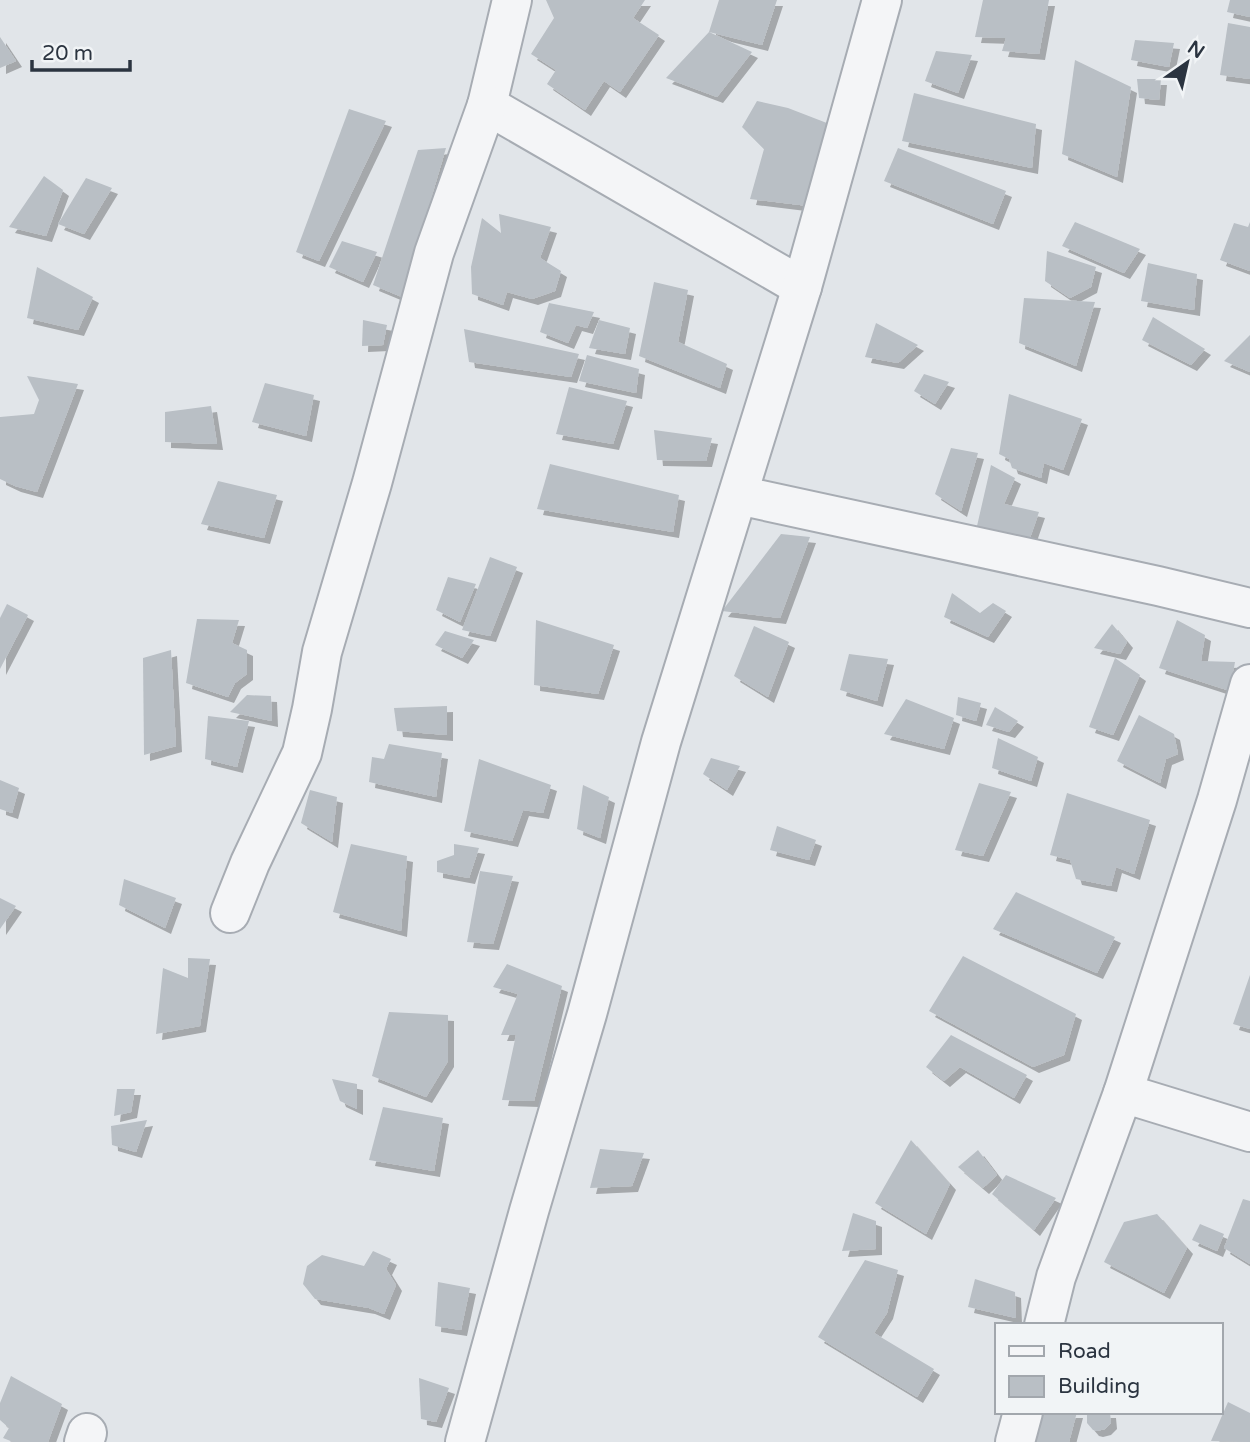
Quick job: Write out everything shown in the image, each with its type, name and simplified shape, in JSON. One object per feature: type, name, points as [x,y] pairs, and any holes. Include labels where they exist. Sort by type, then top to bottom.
[{"type":"street","points":[[230,913],[250,863],[302,753],[322,652],[372,483],[434,253],[487,105],[512,0]]},
{"type":"street","points":[[465,1442],[661,742],[802,286],[882,0]]},
{"type":"street","points":[[487,105],[802,286]]},
{"type":"street","points":[[738,495],[1250,608]]},
{"type":"street","points":[[1045,1323],[1056,1277],[1123,1093],[1217,800],[1250,684]]},
{"type":"street","points":[[1123,1093],[1250,1132]]},
{"type":"street","points":[[1015,1442],[1022,1414]]},
{"type":"building","points":[[546,0],[645,0],[633,18],[659,35],[620,92],[604,81],[585,110],[547,84],[556,70],[531,54],[554,18]]},
{"type":"building","points":[[719,0],[777,0],[762,45],[709,32]]},
{"type":"building","points":[[983,0],[1049,0],[1039,54],[1002,51],[1006,38],[975,37]]},
{"type":"building","points":[[1230,0],[1250,0],[1250,17],[1227,12]]},
{"type":"building","points":[[1228,23],[1250,27],[1250,79],[1220,75]]},
{"type":"building","points":[[709,32],[752,52],[717,97],[666,78]]},
{"type":"building","points":[[0,37],[16,61],[0,68]]},
{"type":"building","points":[[1135,40],[1174,43],[1169,67],[1131,60]]},
{"type":"building","points":[[936,51],[972,55],[958,93],[925,81]]},
{"type":"building","points":[[1075,60],[1131,87],[1117,177],[1062,154]]},
{"type":"building","points":[[1137,79],[1161,79],[1159,100],[1139,98]]},
{"type":"building","points":[[914,93],[1036,124],[1032,168],[902,141]]},
{"type":"building","points":[[757,101],[788,108],[832,125],[808,206],[750,199],[764,149],[742,127]]},
{"type":"building","points":[[349,109],[386,121],[319,261],[296,252]]},
{"type":"building","points":[[446,148],[402,297],[373,285],[418,150]]},
{"type":"building","points":[[898,148],[1006,191],[993,224],[884,181]]},
{"type":"building","points":[[44,176],[63,190],[46,236],[9,227]]},
{"type":"building","points":[[86,178],[112,188],[84,234],[58,224]]},
{"type":"building","points":[[499,214],[551,227],[540,258],[561,271],[555,291],[532,299],[507,292],[503,305],[472,294],[471,267],[482,218],[501,233]]},
{"type":"building","points":[[1075,222],[1140,249],[1124,273],[1062,246]]},
{"type":"building","points":[[1250,222],[1250,271],[1220,260],[1234,223],[1248,227]]},
{"type":"building","points":[[342,241],[377,252],[363,282],[329,267]]},
{"type":"building","points":[[1047,251],[1096,267],[1091,287],[1070,298],[1045,281]]},
{"type":"building","points":[[1148,263],[1197,274],[1194,310],[1141,301]]},
{"type":"building","points":[[37,267],[93,297],[78,330],[27,318]]},
{"type":"building","points":[[654,282],[688,290],[678,342],[727,364],[720,388],[639,356]]},
{"type":"building","points":[[1024,298],[1095,302],[1076,366],[1019,343]]},
{"type":"building","points":[[549,303],[594,312],[587,328],[576,325],[568,343],[540,332]]},
{"type":"building","points":[[1153,317],[1205,349],[1191,365],[1142,340]]},
{"type":"building","points":[[363,320],[387,325],[383,345],[362,346]]},
{"type":"building","points":[[599,320],[630,328],[625,354],[589,348]]},
{"type":"building","points":[[876,323],[918,345],[898,363],[865,357]]},
{"type":"building","points":[[464,329],[579,354],[571,377],[469,362]]},
{"type":"building","points":[[1250,335],[1250,372],[1224,361]]},
{"type":"building","points":[[587,355],[639,369],[636,393],[579,381]]},
{"type":"building","points":[[924,374],[949,382],[935,404],[914,391]]},
{"type":"building","points":[[27,376],[78,384],[37,492],[0,479],[0,417],[34,414],[39,400]]},
{"type":"building","points":[[265,383],[314,395],[306,436],[252,422]]},
{"type":"building","points":[[569,387],[627,401],[613,444],[556,434]]},
{"type":"building","points":[[1009,394],[1082,419],[1063,470],[1044,463],[1041,478],[1012,468],[1009,459],[999,454]]},
{"type":"building","points":[[211,406],[217,444],[165,442],[165,412]]},
{"type":"building","points":[[654,430],[712,438],[706,461],[657,460]]},
{"type":"building","points":[[951,448],[978,453],[961,511],[935,494]]},
{"type":"building","points":[[550,464],[679,495],[673,532],[537,509]]},
{"type":"building","points":[[991,465],[1015,478],[1004,504],[1039,512],[1030,538],[977,526]]},
{"type":"building","points":[[218,481],[277,495],[264,538],[201,524]]},
{"type":"building","points":[[781,534],[810,537],[780,618],[722,611]]},
{"type":"building","points":[[490,557],[517,567],[490,636],[462,630]]},
{"type":"building","points":[[448,577],[476,584],[460,622],[436,610]]},
{"type":"building","points":[[952,593],[980,613],[993,603],[1006,611],[988,637],[944,617]]},
{"type":"building","points":[[7,604],[28,615],[0,669],[0,618]]},
{"type":"building","points":[[197,619],[239,620],[232,643],[247,650],[247,674],[235,683],[228,697],[186,683]]},
{"type":"building","points":[[536,620],[614,645],[598,694],[534,685]]},
{"type":"building","points":[[1177,620],[1205,635],[1201,661],[1235,662],[1230,691],[1159,668]]},
{"type":"building","points":[[1112,624],[1127,642],[1120,654],[1094,648]]},
{"type":"building","points":[[754,626],[789,642],[768,697],[734,676]]},
{"type":"building","points":[[445,631],[474,640],[462,658],[435,645]]},
{"type":"building","points":[[171,650],[176,746],[144,755],[143,658]]},
{"type":"building","points":[[849,654],[888,659],[877,701],[840,690]]},
{"type":"building","points":[[1115,658],[1140,675],[1113,735],[1089,727]]},
{"type":"building","points":[[247,695],[271,696],[272,721],[230,712]]},
{"type":"building","points":[[958,697],[981,703],[976,721],[956,715]]},
{"type":"building","points":[[906,699],[954,718],[944,749],[884,734]]},
{"type":"building","points":[[447,706],[447,735],[397,731],[394,708]]},
{"type":"building","points":[[995,707],[1018,721],[1009,732],[986,725]]},
{"type":"building","points":[[1139,715],[1174,734],[1178,754],[1166,759],[1160,783],[1117,761]]},
{"type":"building","points":[[208,716],[249,721],[237,767],[205,759]]},
{"type":"building","points":[[998,738],[1038,757],[1031,781],[992,768]]},
{"type":"building","points":[[389,744],[442,753],[436,797],[369,782],[372,757],[384,759]]},
{"type":"building","points":[[711,758],[740,766],[727,790],[703,774]]},
{"type":"building","points":[[479,759],[551,785],[543,813],[523,810],[512,841],[464,831]]},
{"type":"building","points":[[0,780],[19,788],[12,813],[0,809]]},
{"type":"building","points":[[979,783],[1011,792],[983,856],[955,850]]},
{"type":"building","points":[[583,785],[609,797],[600,838],[577,829]]},
{"type":"building","points":[[310,790],[337,797],[332,842],[301,823]]},
{"type":"building","points":[[1067,793],[1150,820],[1134,874],[1116,867],[1111,886],[1076,879],[1070,860],[1050,855]]},
{"type":"building","points":[[777,826],[816,840],[809,860],[770,850]]},
{"type":"building","points":[[351,844],[407,856],[401,931],[333,912]]},
{"type":"building","points":[[454,844],[479,848],[469,878],[437,872],[437,861],[454,855]]},
{"type":"building","points":[[480,871],[513,876],[493,944],[467,942]]},
{"type":"building","points":[[124,879],[176,898],[165,928],[119,905]]},
{"type":"building","points":[[1016,892],[1115,937],[1097,973],[993,929]]},
{"type":"building","points":[[0,898],[16,906],[0,929]]},
{"type":"building","points":[[963,956],[1076,1014],[1064,1055],[1033,1067],[929,1011]]},
{"type":"building","points":[[188,958],[210,959],[200,1026],[156,1034],[163,968],[188,978]]},
{"type":"building","points":[[507,964],[562,986],[534,1101],[502,1100],[516,1035],[501,1035],[518,994],[493,987]]},
{"type":"building","points":[[1250,975],[1250,1029],[1233,1024]]},
{"type":"building","points":[[389,1012],[448,1015],[448,1061],[426,1097],[372,1076]]},
{"type":"building","points":[[951,1035],[1027,1075],[1014,1098],[960,1067],[944,1081],[926,1067]]},
{"type":"building","points":[[332,1079],[357,1084],[357,1109],[340,1101]]},
{"type":"building","points":[[117,1089],[135,1089],[131,1112],[114,1116]]},
{"type":"building","points":[[383,1107],[443,1118],[434,1171],[369,1160]]},
{"type":"building","points":[[147,1120],[136,1152],[112,1145],[111,1126]]},
{"type":"building","points":[[911,1140],[950,1184],[926,1234],[875,1203]]},
{"type":"building","points":[[600,1149],[644,1153],[632,1186],[590,1188]]},
{"type":"building","points":[[978,1150],[997,1175],[983,1188],[958,1167]]},
{"type":"building","points":[[1006,1175],[1056,1198],[1034,1230],[992,1194]]},
{"type":"building","points":[[1243,1199],[1250,1201],[1250,1264],[1224,1248]]},
{"type":"building","points":[[853,1213],[876,1221],[876,1249],[842,1251]]},
{"type":"building","points":[[1157,1214],[1187,1248],[1164,1293],[1104,1262],[1124,1222]]},
{"type":"building","points":[[1200,1224],[1224,1234],[1217,1251],[1192,1240]]},
{"type":"building","points":[[373,1251],[391,1259],[386,1269],[396,1285],[384,1314],[369,1308],[315,1299],[303,1284],[307,1266],[322,1255],[364,1266]]},
{"type":"building","points":[[865,1260],[898,1270],[887,1313],[874,1333],[934,1369],[917,1397],[818,1337]]},
{"type":"building","points":[[975,1279],[1015,1292],[1016,1318],[968,1307]]},
{"type":"building","points":[[438,1282],[470,1288],[461,1330],[435,1326]]},
{"type":"building","points":[[11,1376],[62,1404],[48,1442],[13,1442],[3,1438],[9,1428],[0,1420],[0,1403]]},
{"type":"building","points":[[419,1378],[449,1388],[436,1422],[421,1419]]},
{"type":"building","points":[[1228,1402],[1250,1413],[1250,1442],[1211,1441]]},
{"type":"building","points":[[1042,1414],[1076,1414],[1069,1442],[1030,1442]]},
{"type":"building","points":[[1087,1414],[1110,1414],[1111,1423],[1105,1429],[1093,1430],[1087,1423]]}]
